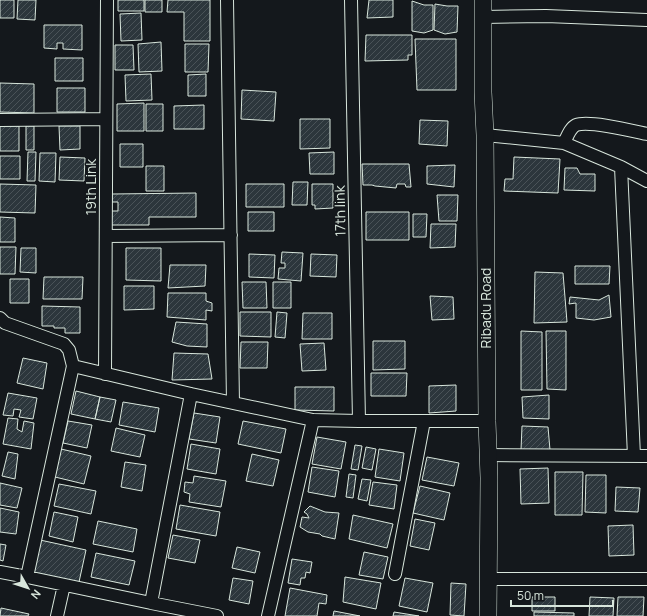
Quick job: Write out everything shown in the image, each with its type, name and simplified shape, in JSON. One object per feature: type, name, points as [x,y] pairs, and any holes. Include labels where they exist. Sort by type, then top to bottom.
[{"type":"street","name":"19th Link","points":[[105,374],[106,0]]},
{"type":"street","points":[[227,0],[233,403]]},
{"type":"street","name":"17th link","points":[[351,0],[359,421]]},
{"type":"street","name":"Ribadu Road","points":[[483,0],[487,422],[489,478],[488,616]]},
{"type":"street","points":[[484,17],[546,16],[647,20]]},
{"type":"street","points":[[0,120],[106,119]]},
{"type":"street","points":[[564,143],[572,128],[576,125],[584,124],[610,126],[647,134]]},
{"type":"street","points":[[485,135],[564,143],[647,181]]},
{"type":"street","points":[[621,168],[634,456]]},
{"type":"street","points":[[106,236],[231,235]]},
{"type":"street","points":[[0,318],[5,323],[64,344],[69,350],[73,366],[27,577]]},
{"type":"street","points":[[73,366],[191,394],[313,420],[487,422]]},
{"type":"street","points":[[151,603],[191,394]]},
{"type":"street","points":[[268,616],[313,420]]},
{"type":"street","points":[[395,574],[424,421]]},
{"type":"street","points":[[488,455],[647,456]]},
{"type":"street","points":[[0,572],[217,616]]},
{"type":"street","points":[[488,579],[647,579]]},
{"type":"street","points":[[57,616],[64,584]]},
{"type":"building","points":[[0,0],[14,0],[14,18],[0,18]]},
{"type":"building","points":[[18,0],[36,0],[35,20],[17,19]]},
{"type":"building","points":[[118,0],[144,0],[144,11],[118,11]]},
{"type":"building","points":[[145,0],[162,0],[162,12],[145,12]]},
{"type":"building","points":[[168,0],[210,0],[210,41],[184,41],[184,12],[167,12]]},
{"type":"building","points":[[369,0],[393,0],[393,17],[367,18]]},
{"type":"building","points":[[412,1],[424,5],[433,5],[433,30],[424,33],[412,31]]},
{"type":"building","points":[[435,4],[458,6],[457,32],[445,34],[434,30]]},
{"type":"building","points":[[141,13],[142,40],[121,41],[120,14]]},
{"type":"building","points":[[44,25],[82,25],[82,50],[63,49],[63,43],[57,43],[57,49],[44,48]]},
{"type":"building","points":[[366,35],[412,35],[412,55],[408,55],[408,60],[365,61]]},
{"type":"building","points":[[415,39],[456,39],[456,90],[417,90]]},
{"type":"building","points":[[161,42],[162,71],[139,72],[138,44]]},
{"type":"building","points":[[185,44],[209,44],[208,72],[185,72]]},
{"type":"building","points":[[115,45],[133,45],[134,70],[115,70]]},
{"type":"building","points":[[55,58],[83,58],[83,81],[55,81]]},
{"type":"building","points":[[151,74],[152,100],[126,101],[125,75]]},
{"type":"building","points":[[206,74],[206,96],[188,96],[188,75]]},
{"type":"building","points":[[0,83],[34,84],[34,113],[0,112]]},
{"type":"building","points":[[57,88],[85,88],[85,112],[57,112]]},
{"type":"building","points":[[242,90],[276,92],[274,121],[241,119]]},
{"type":"building","points":[[144,103],[144,131],[117,131],[117,104]]},
{"type":"building","points":[[146,104],[163,104],[163,131],[146,131]]},
{"type":"building","points":[[204,105],[204,129],[174,129],[174,106]]},
{"type":"building","points":[[300,119],[330,119],[330,148],[300,149]]},
{"type":"building","points":[[420,120],[448,121],[447,146],[419,144]]},
{"type":"building","points":[[0,126],[19,126],[19,151],[0,151]]},
{"type":"building","points":[[26,126],[34,126],[34,150],[26,150]]},
{"type":"building","points":[[59,126],[80,126],[80,149],[60,150]]},
{"type":"building","points":[[120,144],[143,144],[143,167],[120,167]]},
{"type":"building","points":[[28,152],[36,152],[35,181],[27,181]]},
{"type":"building","points":[[334,152],[334,174],[310,174],[309,153]]},
{"type":"building","points":[[40,153],[56,153],[55,182],[39,181]]},
{"type":"building","points":[[0,156],[20,156],[20,179],[0,179]]},
{"type":"building","points":[[60,157],[85,158],[84,181],[59,180]]},
{"type":"building","points":[[514,157],[560,159],[558,193],[504,191],[505,179],[513,179]]},
{"type":"building","points":[[362,164],[409,164],[411,187],[406,187],[405,184],[397,184],[396,188],[363,185]]},
{"type":"building","points":[[455,165],[454,187],[427,184],[427,166]]},
{"type":"building","points":[[146,166],[164,166],[164,191],[146,191]]},
{"type":"building","points":[[565,168],[577,168],[580,174],[595,174],[595,191],[564,190]]},
{"type":"building","points":[[293,182],[308,182],[307,205],[292,205]]},
{"type":"building","points":[[0,184],[36,185],[35,213],[0,212]]},
{"type":"building","points":[[246,184],[284,184],[284,207],[246,207]]},
{"type":"building","points":[[312,184],[333,184],[333,208],[315,209],[315,205],[312,205]]},
{"type":"building","points":[[196,193],[196,217],[149,217],[149,225],[110,225],[110,211],[118,211],[118,202],[112,202],[112,194]]},
{"type":"building","points":[[437,195],[458,195],[457,221],[439,221]]},
{"type":"building","points":[[248,212],[274,212],[274,231],[248,231]]},
{"type":"building","points":[[366,212],[409,212],[409,240],[366,240]]},
{"type":"building","points":[[413,214],[427,214],[426,237],[413,237]]},
{"type":"building","points":[[0,217],[15,218],[15,242],[0,242]]},
{"type":"building","points":[[431,224],[456,224],[455,247],[430,248]]},
{"type":"building","points":[[0,247],[16,247],[15,274],[0,274]]},
{"type":"building","points":[[21,248],[36,248],[36,273],[20,272]]},
{"type":"building","points":[[126,248],[161,248],[161,281],[126,280]]},
{"type":"building","points":[[282,252],[303,253],[301,281],[278,279],[279,268],[285,268],[285,263],[281,263]]},
{"type":"building","points":[[249,254],[275,255],[274,278],[249,277]]},
{"type":"building","points":[[311,254],[337,255],[336,277],[310,276]]},
{"type":"building","points":[[170,265],[206,265],[205,286],[168,288]]},
{"type":"building","points":[[575,266],[610,266],[609,284],[575,284]]},
{"type":"building","points":[[535,272],[563,273],[567,322],[534,323]]},
{"type":"building","points":[[44,277],[83,277],[82,299],[43,299]]},
{"type":"building","points":[[10,279],[29,279],[29,303],[10,303]]},
{"type":"building","points":[[242,282],[266,282],[267,308],[243,308]]},
{"type":"building","points":[[273,282],[291,282],[291,308],[273,308]]},
{"type":"building","points":[[124,286],[154,286],[154,309],[124,310]]},
{"type":"building","points":[[168,293],[206,293],[206,301],[212,303],[212,311],[206,310],[206,320],[167,317]]},
{"type":"building","points":[[609,295],[611,317],[594,320],[576,318],[576,303],[569,304],[570,297],[599,300]]},
{"type":"building","points":[[430,296],[453,297],[454,319],[432,320]]},
{"type":"building","points":[[42,306],[80,307],[80,333],[65,333],[65,328],[42,326]]},
{"type":"building","points":[[240,312],[271,312],[271,337],[240,336]]},
{"type":"building","points":[[277,312],[287,313],[285,338],[275,337]]},
{"type":"building","points":[[303,313],[332,313],[332,339],[302,339]]},
{"type":"building","points":[[176,322],[207,324],[207,347],[187,346],[172,342]]},
{"type":"building","points":[[521,331],[542,332],[542,390],[521,390]]},
{"type":"building","points":[[546,331],[566,331],[566,390],[547,389]]},
{"type":"building","points":[[373,341],[405,341],[405,369],[373,370]]},
{"type":"building","points":[[241,342],[268,342],[267,368],[240,368]]},
{"type":"building","points":[[324,343],[326,370],[302,371],[300,344]]},
{"type":"building","points":[[174,353],[208,354],[212,379],[172,380]]},
{"type":"building","points":[[23,358],[47,363],[43,389],[17,383]]},
{"type":"building","points":[[371,373],[407,373],[406,396],[371,396]]},
{"type":"building","points":[[456,385],[456,411],[429,413],[429,386]]},
{"type":"building","points":[[295,387],[334,387],[334,411],[295,410]]},
{"type":"building","points":[[76,391],[100,397],[95,419],[71,414]]},
{"type":"building","points":[[8,393],[37,398],[33,419],[19,417],[21,410],[14,409],[13,416],[3,415]]},
{"type":"building","points":[[549,395],[549,419],[523,418],[522,397]]},
{"type":"building","points":[[100,397],[116,400],[111,422],[95,419]]},
{"type":"building","points":[[123,402],[159,408],[155,432],[119,425]]},
{"type":"building","points":[[194,413],[220,417],[216,443],[189,439]]},
{"type":"building","points":[[8,418],[18,419],[17,429],[22,432],[24,421],[34,423],[31,449],[3,444]]},
{"type":"building","points":[[68,421],[92,425],[87,448],[63,443]]},
{"type":"building","points":[[243,421],[286,429],[281,453],[238,444]]},
{"type":"building","points":[[522,426],[548,427],[550,450],[521,450]]},
{"type":"building","points":[[116,428],[145,435],[140,457],[111,451]]},
{"type":"building","points":[[317,437],[346,442],[341,469],[312,464]]},
{"type":"building","points":[[191,444],[220,449],[216,474],[187,469]]},
{"type":"building","points":[[355,445],[362,446],[358,470],[351,469]]},
{"type":"building","points":[[366,447],[376,449],[372,470],[362,468]]},
{"type":"building","points":[[61,449],[91,456],[84,484],[55,477]]},
{"type":"building","points":[[379,449],[404,453],[400,481],[375,477]]},
{"type":"building","points":[[8,452],[18,454],[15,479],[2,476]]},
{"type":"building","points":[[252,454],[279,460],[273,486],[246,481]]},
{"type":"building","points":[[427,457],[459,463],[454,486],[422,480]]},
{"type":"building","points":[[125,462],[146,465],[142,491],[121,487]]},
{"type":"building","points":[[312,467],[339,471],[335,497],[308,492]]},
{"type":"building","points":[[548,468],[549,503],[521,504],[520,469]]},
{"type":"building","points":[[555,472],[583,472],[582,515],[555,515]]},
{"type":"building","points":[[349,474],[356,475],[353,498],[346,497]]},
{"type":"building","points":[[586,475],[606,475],[606,513],[585,512]]},
{"type":"building","points":[[194,476],[226,481],[221,507],[189,502],[190,494],[184,492],[185,482],[193,483]]},
{"type":"building","points":[[362,479],[371,480],[367,501],[358,499]]},
{"type":"building","points":[[373,482],[397,485],[394,509],[369,505]]},
{"type":"building","points":[[0,483],[22,488],[17,508],[0,505]]},
{"type":"building","points":[[59,484],[96,491],[91,514],[54,506]]},
{"type":"building","points":[[420,486],[450,493],[444,520],[413,513]]},
{"type":"building","points":[[616,487],[640,488],[638,512],[615,511]]},
{"type":"building","points":[[180,505],[220,512],[216,536],[176,529]]},
{"type":"building","points":[[310,506],[325,512],[339,513],[335,539],[308,532],[300,527],[302,517],[309,518],[304,512]]},
{"type":"building","points":[[0,508],[19,512],[16,534],[0,532]]},
{"type":"building","points":[[54,512],[78,517],[73,542],[49,536]]},
{"type":"building","points":[[353,515],[393,524],[387,548],[349,539]]},
{"type":"building","points":[[415,519],[435,523],[429,550],[410,546]]},
{"type":"building","points":[[98,521],[137,529],[133,552],[93,544]]},
{"type":"building","points":[[633,525],[634,555],[609,556],[608,526]]},
{"type":"building","points":[[173,535],[200,540],[195,563],[168,558]]},
{"type":"building","points":[[40,540],[86,550],[79,582],[33,573]]},
{"type":"building","points":[[0,544],[6,545],[3,561],[0,560]]},
{"type":"building","points":[[237,547],[260,552],[255,573],[232,568]]},
{"type":"building","points":[[364,552],[388,557],[383,579],[359,575]]},
{"type":"building","points":[[96,553],[135,561],[129,585],[91,577]]},
{"type":"building","points":[[292,559],[312,562],[310,573],[306,572],[305,578],[301,578],[300,585],[288,583]]},
{"type":"building","points":[[345,577],[381,583],[376,609],[343,602]]},
{"type":"building","points":[[233,578],[253,581],[249,604],[229,600]]},
{"type":"building","points":[[405,578],[433,583],[427,612],[399,606]]},
{"type":"building","points":[[451,583],[466,584],[464,616],[450,615]]},
{"type":"building","points":[[290,588],[327,595],[326,604],[319,603],[317,616],[285,616]]},
{"type":"building","points":[[532,597],[555,597],[555,611],[532,611]]},
{"type":"building","points":[[590,597],[614,598],[613,616],[589,616]]},
{"type":"building","points":[[618,597],[644,597],[643,616],[617,616]]},
{"type":"building","points":[[1,608],[29,614],[28,616],[0,616]]},
{"type":"building","points":[[334,611],[360,616],[333,616]]},
{"type":"building","points":[[394,612],[419,616],[393,616]]},
{"type":"building","points":[[534,612],[574,613],[574,616],[534,616]]}]
